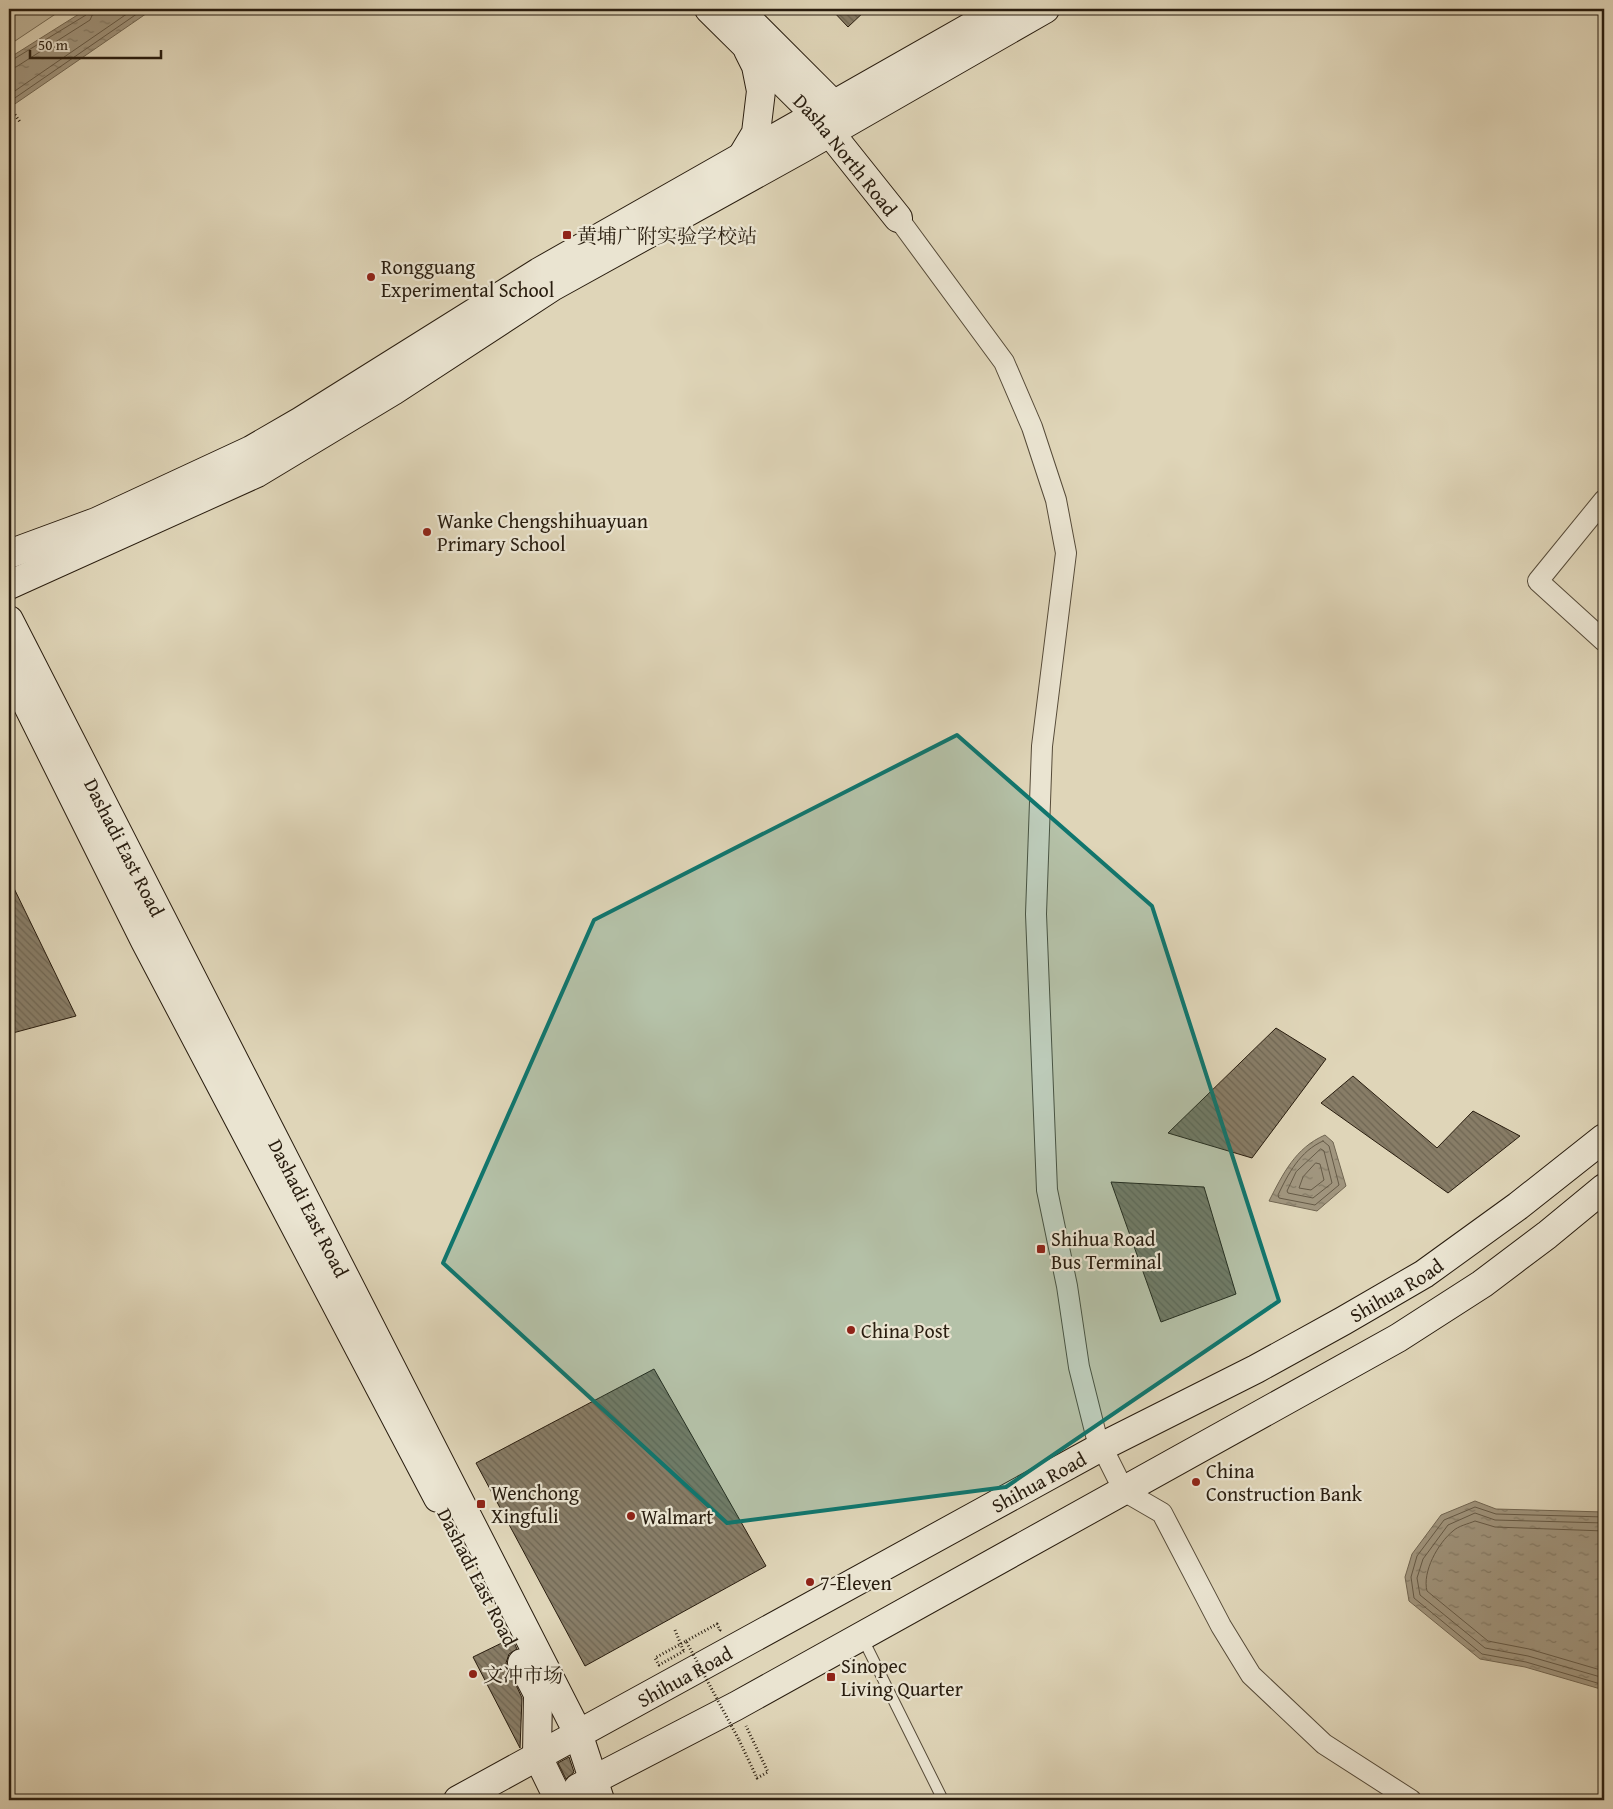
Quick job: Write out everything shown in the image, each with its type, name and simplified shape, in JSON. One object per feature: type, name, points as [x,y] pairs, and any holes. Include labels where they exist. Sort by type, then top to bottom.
[{"type":"main road","name":"Dasha North Road","points":[[709,9],[745,44],[832,118]]},
{"type":"main road","name":"Dasha North Road","points":[[738,9],[832,118],[898,218]]},
{"type":"main road","points":[[9,584],[257,473],[392,390],[552,287],[832,118],[1023,12]]},
{"type":"main road","points":[[741,158],[756,133],[761,90],[756,66],[745,44]]},
{"type":"main road","points":[[9,554],[96,522],[251,450],[309,416],[539,272],[741,158],[832,118]]},
{"type":"main road","name":"Dashadi East Road","points":[[9,620],[578,1733],[596,1790]]},
{"type":"main road","name":"Dashadi East Road","points":[[9,668],[145,942],[453,1526],[538,1694],[537,1755],[555,1799]]},
{"type":"main road","name":"Shihua Road","points":[[458,1800],[1101,1447],[1256,1369],[1424,1274],[1518,1206],[1604,1138]]},
{"type":"main road","name":"Shihua Road","points":[[555,1799],[596,1790],[862,1636],[1405,1333],[1489,1278],[1547,1235],[1604,1188]]},
{"type":"street","points":[[898,218],[1004,362],[1032,427],[1053,491],[1066,553],[1042,746],[1036,914],[1047,1190],[1067,1286],[1087,1406],[1101,1447],[1124,1491],[1162,1512],[1221,1626],[1251,1675],[1324,1744],[1411,1800]]},
{"type":"street","points":[[1604,500],[1538,581],[1604,642]]},
{"type":"lane","points":[[862,1636],[943,1800]]},
{"type":"path","points":[[9,106],[20,122]]},
{"type":"path","points":[[675,1630],[684,1651],[659,1665],[655,1658],[686,1641],[717,1624],[720,1630],[712,1635]]},
{"type":"path","points":[[686,1641],[757,1778],[768,1772],[744,1722]]},
{"type":"highlighted area","points":[[957,735],[1152,906],[1279,1301],[1006,1487],[727,1523],[443,1263],[594,920]]},
{"type":"shaded area","points":[[9,9],[63,9],[9,45]]},
{"type":"water","points":[[87,9],[153,9],[9,108],[9,58]]},
{"type":"water","points":[[1325,1135],[1333,1142],[1346,1186],[1317,1211],[1269,1201],[1285,1172],[1298,1154],[1315,1140]]},
{"type":"water","points":[[1475,1501],[1496,1509],[1604,1512],[1604,1690],[1525,1667],[1480,1659],[1409,1601],[1405,1577],[1412,1554],[1441,1515]]},
{"type":"building","points":[[831,9],[867,9],[848,27]]},
{"type":"building","points":[[9,878],[76,1016],[9,1034]]},
{"type":"building","points":[[1276,1028],[1326,1059],[1252,1158],[1168,1133]]},
{"type":"building","points":[[1353,1076],[1437,1148],[1473,1111],[1520,1136],[1448,1193],[1321,1103]]},
{"type":"building","points":[[1111,1182],[1204,1187],[1236,1294],[1161,1322]]},
{"type":"building","points":[[654,1369],[766,1566],[585,1666],[476,1463]]},
{"type":"building","points":[[512,1638],[517,1649],[509,1654],[506,1663],[522,1698],[520,1748],[473,1657]]},
{"type":"building","points":[[569,1757],[574,1772],[566,1779],[558,1763]]},
{"type":"place","name":"黄埔广附实验学校站","points":[[567,235]]},
{"type":"place","name":"Rongguang Experimental School","points":[[371,277]]},
{"type":"place","name":"Wanke Chengshihuayuan Primary School","points":[[427,532]]},
{"type":"place","name":"Shihua Road Bus Terminal","points":[[1041,1249]]},
{"type":"place","name":"China Post","points":[[851,1330]]},
{"type":"place","name":"China Construction Bank","points":[[1196,1482]]},
{"type":"place","name":"Wenchong Xingfuli","points":[[481,1504]]},
{"type":"place","name":"Walmart","points":[[631,1516]]},
{"type":"place","name":"7-Eleven","points":[[810,1582]]},
{"type":"place","name":"文冲市场","points":[[473,1674]]},
{"type":"place","name":"Sinopec Living Quarter","points":[[831,1677]]}]
